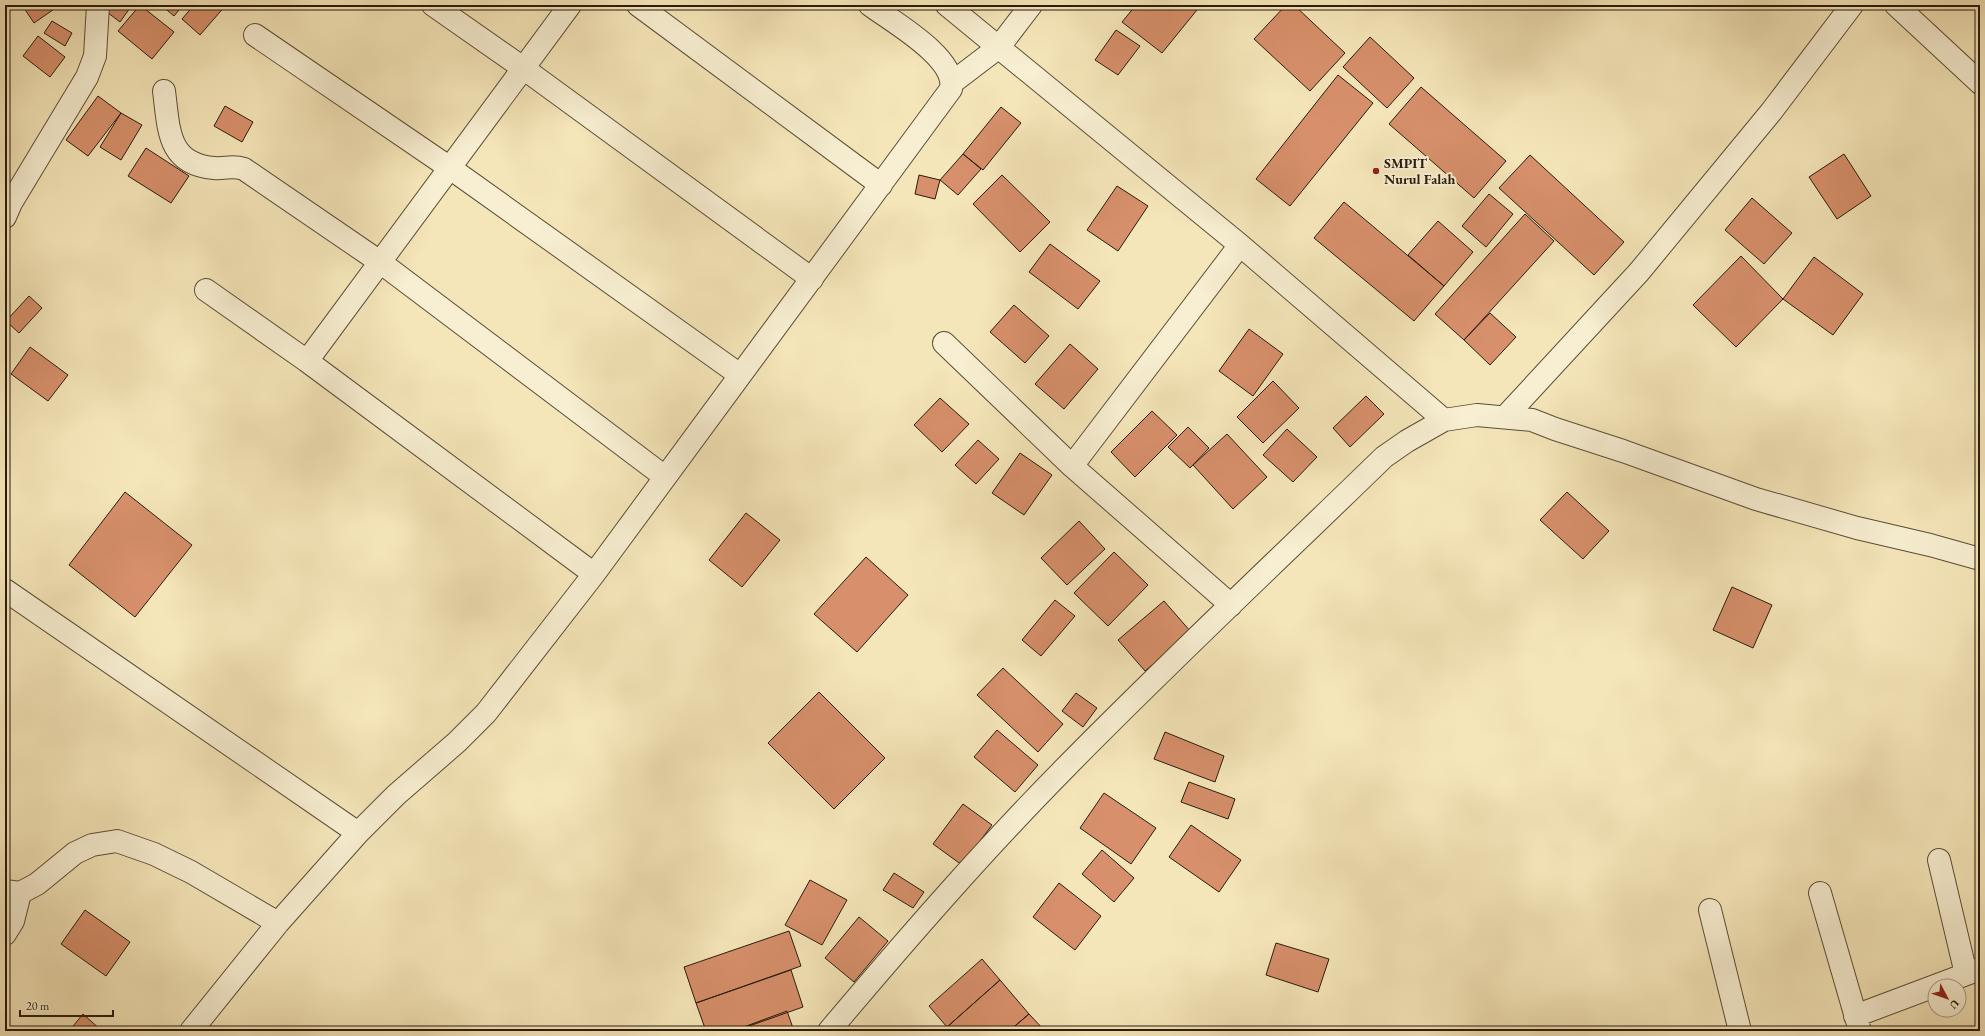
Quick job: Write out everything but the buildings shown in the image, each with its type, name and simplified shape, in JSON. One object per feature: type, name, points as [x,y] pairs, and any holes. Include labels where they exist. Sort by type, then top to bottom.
[{"type":"street","points":[[5,217],[11,203],[88,77],[95,56],[98,5]]},
{"type":"street","points":[[433,5],[524,68],[812,279]]},
{"type":"street","points":[[307,361],[570,5]]},
{"type":"street","points":[[638,5],[881,185]]},
{"type":"street","points":[[870,5],[925,46],[944,64],[953,82]]},
{"type":"street","points":[[947,5],[1240,244],[1444,420]]},
{"type":"street","points":[[191,1031],[278,923],[358,834],[396,795],[457,742],[486,713],[594,574],[881,185],[951,89],[953,82],[999,47],[1031,5]]},
{"type":"street","points":[[1506,416],[1659,248],[1771,112],[1852,5]]},
{"type":"street","points":[[1896,5],[1980,83]]},
{"type":"street","points":[[255,35],[450,168],[740,375]]},
{"type":"street","points":[[164,91],[172,141],[178,152],[183,157],[194,165],[216,169],[235,166],[244,169],[380,262],[665,477]]},
{"type":"street","points":[[1072,466],[1240,244]]},
{"type":"street","points":[[206,290],[307,361],[594,574]]},
{"type":"street","points":[[944,343],[1072,466],[1231,605]]},
{"type":"street","points":[[829,1031],[917,928],[1064,770],[1384,457],[1417,434],[1444,420],[1477,415],[1506,416],[1532,420],[1756,499],[1857,528],[1930,545],[1980,559]]},
{"type":"street","points":[[5,590],[358,834]]},
{"type":"street","points":[[5,934],[13,921],[12,892],[37,884],[75,853],[92,845],[117,841],[154,854],[191,872],[278,923]]},
{"type":"street","points":[[1820,893],[1857,1024],[1973,972],[1938,860]]},
{"type":"street","points":[[1710,910],[1740,1031]]},
{"type":"place","name":"SMPIT Nurul Falah","points":[[1376,171]]}]
